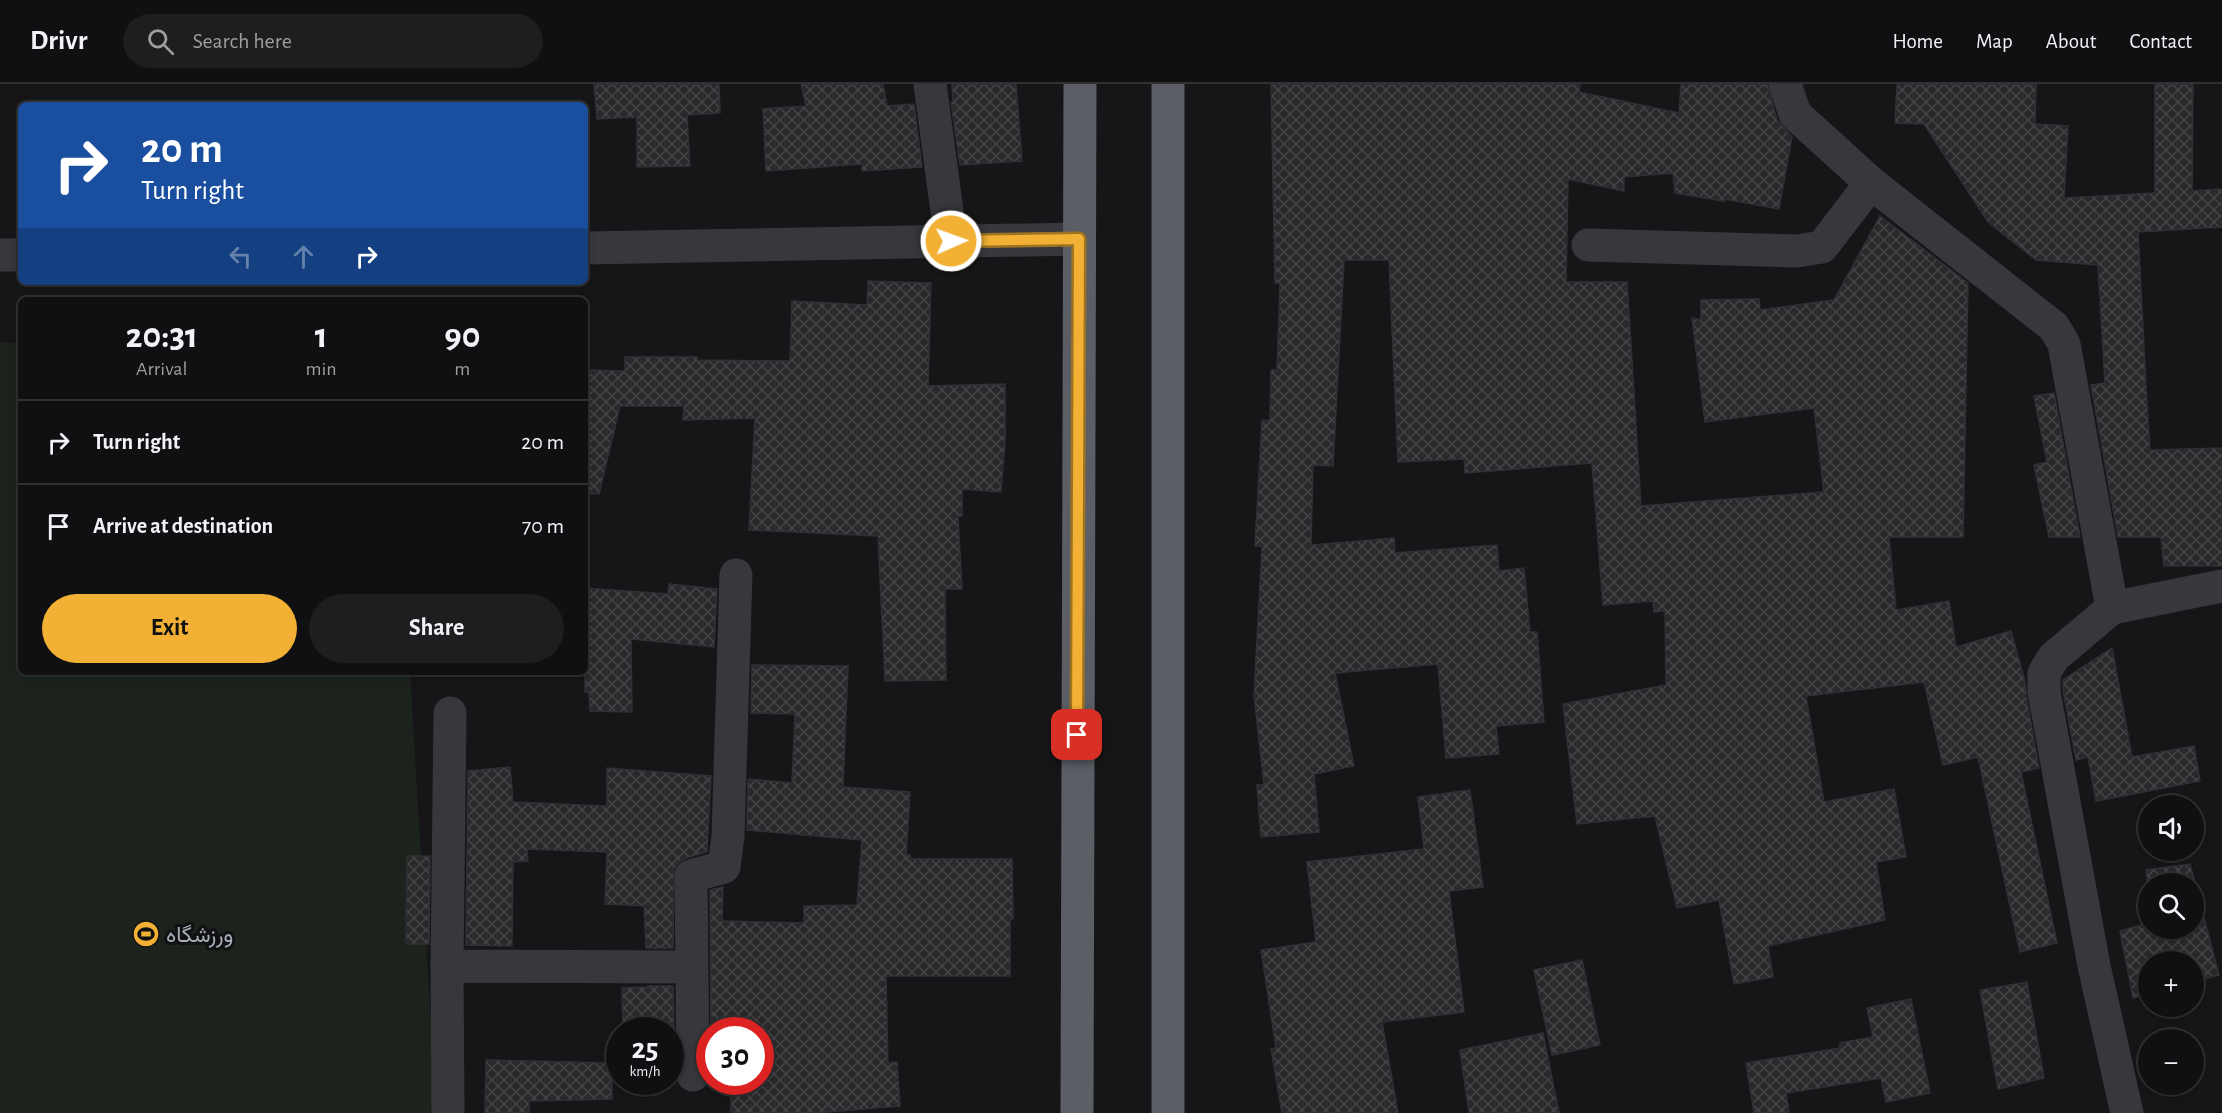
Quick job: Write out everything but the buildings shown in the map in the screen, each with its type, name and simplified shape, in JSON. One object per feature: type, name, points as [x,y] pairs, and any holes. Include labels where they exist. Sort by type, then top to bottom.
[{"type":"highway","points":[[1077,1113],[1080,84]]},
{"type":"highway","points":[[1168,84],[1168,1113]]},
{"type":"street","points":[[930,84],[951,241]]},
{"type":"street","points":[[1785,84],[1795,114],[1871,183],[2054,327],[2064,344],[2112,608]]},
{"type":"street","points":[[1588,245],[1797,251],[1822,247],[1871,183]]},
{"type":"street","points":[[588,248],[1079,239]]},
{"type":"street","points":[[0,255],[18,255]]},
{"type":"street","points":[[693,1074],[691,876],[724,867],[728,836],[736,575]]},
{"type":"street","points":[[2127,1113],[2094,966],[2044,692],[2044,673],[2054,657],[2112,608],[2222,586]]},
{"type":"street","points":[[448,1113],[450,713]]},
{"type":"street","points":[[447,966],[692,967]]},
{"type":"shaded area","points":[[0,342],[18,343],[18,675],[410,675],[435,1092],[433,1113],[0,1113]]},
{"type":"place","name":"ورزشگاه","points":[[146,934]]},
{"type":"route","points":[[951,241],[1079,239],[1077,735]]}]
